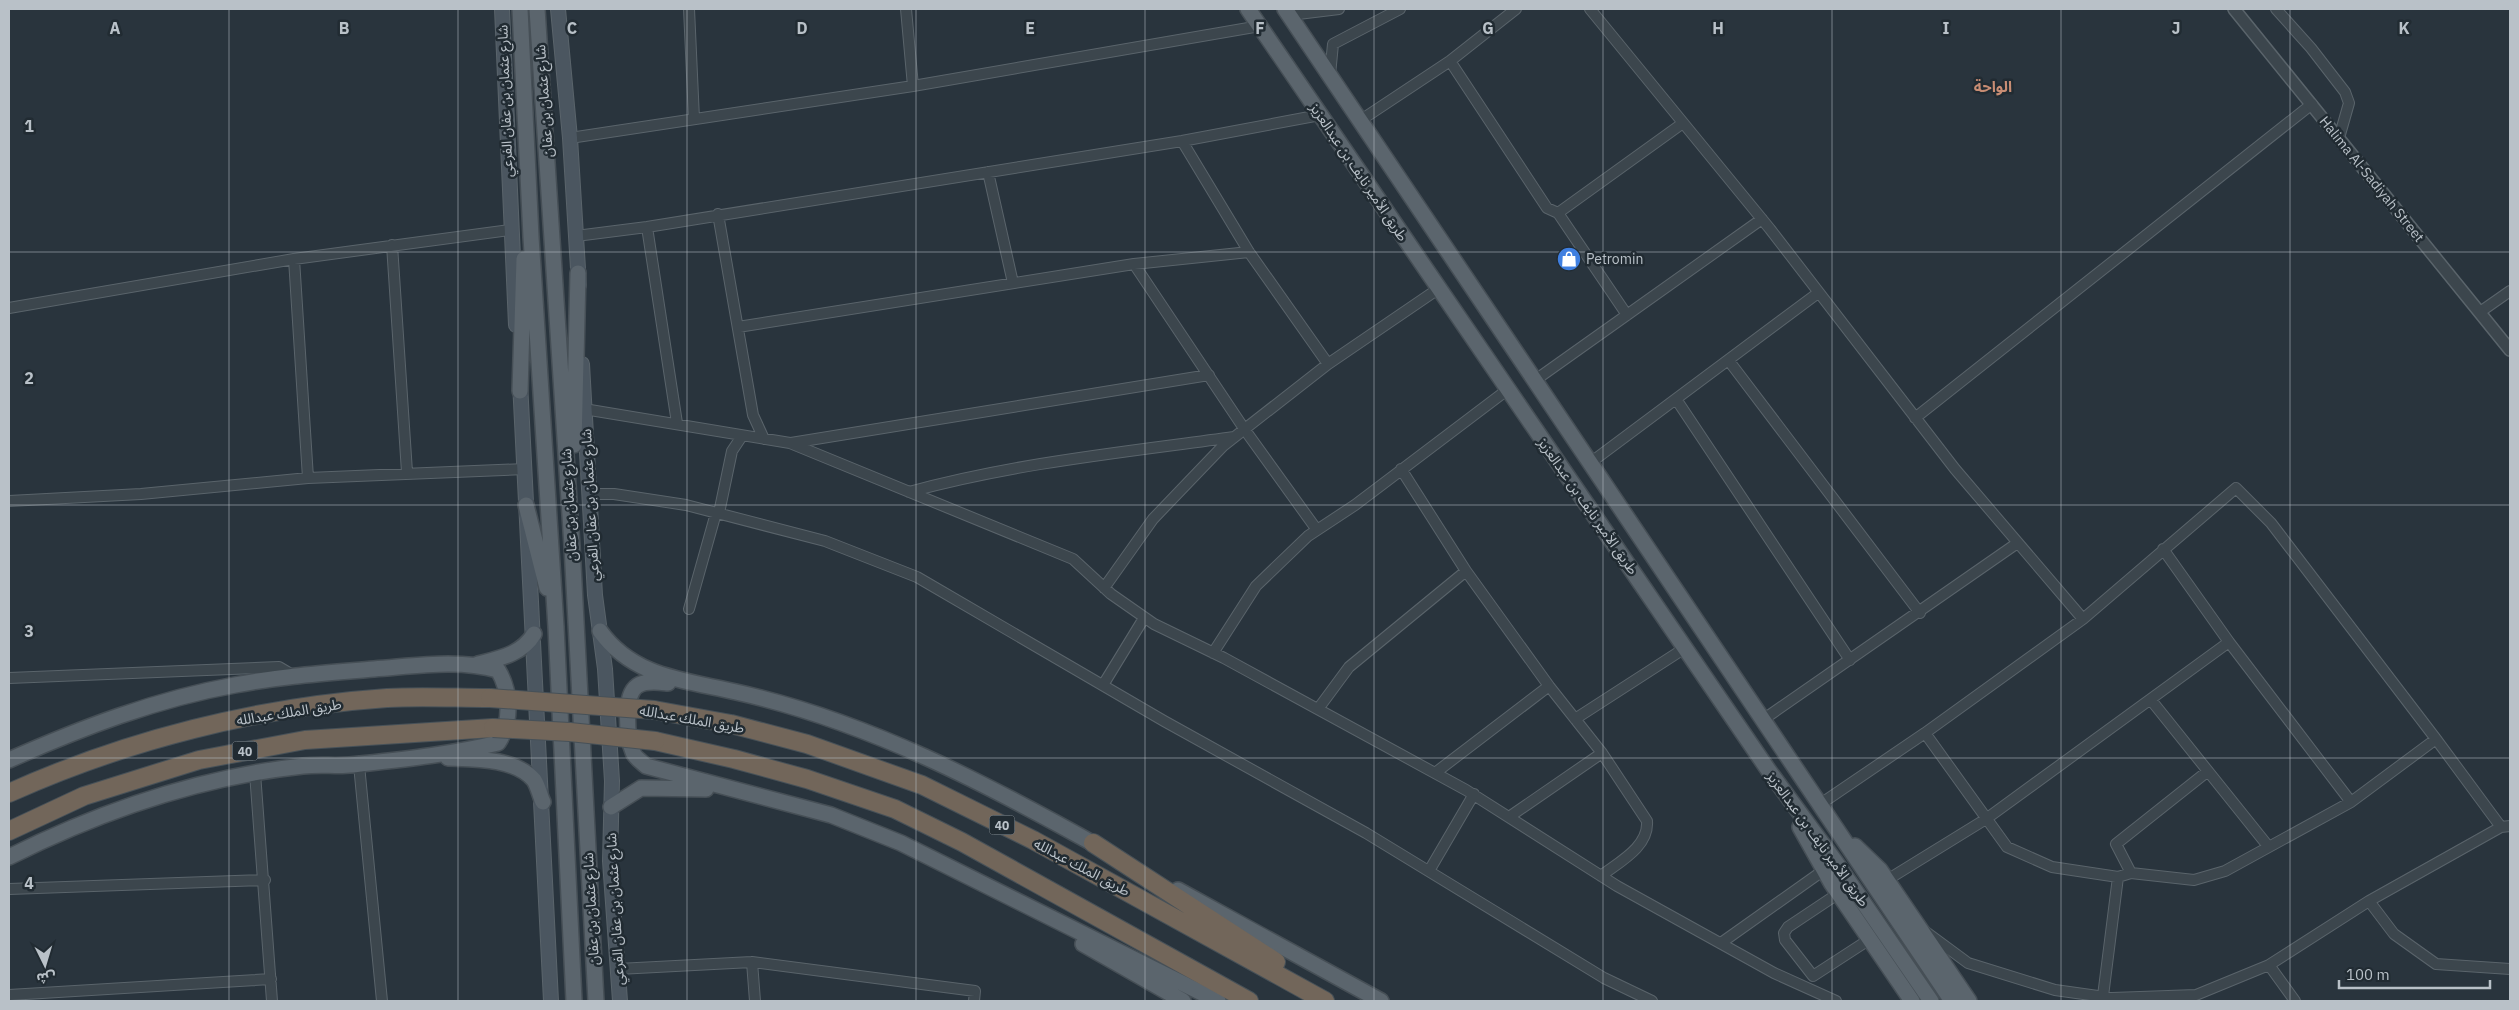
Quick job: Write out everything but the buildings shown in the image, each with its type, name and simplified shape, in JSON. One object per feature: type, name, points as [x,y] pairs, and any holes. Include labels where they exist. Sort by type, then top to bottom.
[{"type":"highway","name":"طريق الملك عبدالله","points":[[9,793],[113,752],[183,731],[301,707],[388,698],[490,698],[654,710],[731,724],[807,744],[922,786],[1041,845],[1325,1001]]},
{"type":"highway","name":"طريق الملك عبدالله","points":[[9,831],[84,796],[199,760],[305,740],[493,728],[570,732],[655,741],[734,759],[806,779],[896,809],[971,847],[1249,1001]]},
{"type":"highway","points":[[1093,843],[1338,1001]]},
{"type":"main road","name":"شارع عثمان بن عفان الفرعي","points":[[502,9],[510,230],[543,802],[551,1001]]},
{"type":"main road","name":"شارع عثمان بن عفان","points":[[520,9],[556,628],[574,1001]]},
{"type":"main road","name":"شارع عثمان بن عفان","points":[[538,9],[572,546],[596,1001]]},
{"type":"main road","name":"شارع عثمان بن عفان الفرعي","points":[[558,9],[570,138],[595,595],[606,688],[612,781],[610,862],[620,1001]]},
{"type":"main road","name":"طريق الأمير نايف بن عبدالعزيز","points":[[1248,9],[1769,771],[1841,869],[1931,1001]]},
{"type":"main road","name":"طريق الأمير نايف بن عبدالعزيز","points":[[1287,12],[1952,1001]]},
{"type":"main road","points":[[520,391],[527,143]]},
{"type":"main road","points":[[572,546],[578,273]]},
{"type":"main road","points":[[526,505],[556,628]]},
{"type":"main road","points":[[600,630],[612,647],[626,660],[652,673],[781,702],[874,735],[942,764],[1023,804],[1381,1001]]},
{"type":"main road","points":[[477,664],[519,651],[526,646],[534,634]]},
{"type":"main road","points":[[9,760],[52,740],[137,710],[235,685],[297,677],[439,664],[477,664],[498,670],[505,682],[508,702],[505,733],[498,743],[411,759]]},
{"type":"main road","points":[[712,686],[653,681],[637,686],[629,698],[628,724],[633,754],[646,766],[831,816],[901,842],[1218,1001]]},
{"type":"main road","points":[[9,857],[49,837],[120,809],[190,787],[255,773],[305,766],[359,765],[381,760],[450,758],[488,762],[522,769],[535,782],[543,802]]},
{"type":"main road","points":[[1769,771],[1824,870],[1912,1001]]},
{"type":"main road","points":[[611,808],[641,788],[733,790]]},
{"type":"main road","points":[[1832,822],[1880,870],[1969,1001]]},
{"type":"main road","points":[[934,859],[1183,1001]]},
{"type":"street","points":[[689,9],[694,119]]},
{"type":"street","points":[[906,9],[913,86]]},
{"type":"street","points":[[1287,12],[1339,9]]},
{"type":"street","points":[[1330,75],[1333,44],[1381,21],[1400,9]]},
{"type":"street","points":[[1361,120],[1450,61],[1516,9]]},
{"type":"street","points":[[1590,9],[1762,219],[1915,418],[2016,544],[2083,619]]},
{"type":"street","name":"Halima Al-Sadiyah Street","points":[[2234,9],[2510,350]]},
{"type":"street","points":[[2276,9],[2311,48],[2345,92],[2350,103],[2339,138]]},
{"type":"street","points":[[570,138],[913,86],[1260,26]]},
{"type":"street","points":[[1450,61],[1547,208],[1558,213],[1627,315]]},
{"type":"street","points":[[1915,418],[2312,104]]},
{"type":"street","points":[[576,236],[647,227],[718,214],[1182,141],[1320,115]]},
{"type":"street","points":[[1558,213],[1683,123]]},
{"type":"street","points":[[1182,141],[1250,252],[1328,364]]},
{"type":"street","points":[[988,172],[1012,284]]},
{"type":"street","points":[[718,214],[753,416],[764,440]]},
{"type":"street","points":[[1534,381],[1762,219]]},
{"type":"street","points":[[647,227],[677,423]]},
{"type":"street","points":[[9,308],[294,259],[510,230]]},
{"type":"street","points":[[392,245],[408,472]]},
{"type":"street","points":[[738,327],[1134,264],[1250,252]]},
{"type":"street","points":[[294,259],[308,478]]},
{"type":"street","points":[[1134,264],[1245,430],[1317,530]]},
{"type":"street","points":[[1104,588],[1153,520],[1223,446],[1328,364],[1438,289]]},
{"type":"street","points":[[2480,312],[2510,291]]},
{"type":"street","points":[[1590,463],[1818,293]]},
{"type":"street","points":[[1729,361],[1920,613]]},
{"type":"street","points":[[584,409],[790,443],[1209,376]]},
{"type":"street","points":[[1213,653],[1256,586],[1317,530],[1355,505],[1507,390]]},
{"type":"street","points":[[1676,399],[1850,660]]},
{"type":"street","points":[[689,609],[718,513],[732,451],[742,436]]},
{"type":"street","points":[[908,492],[969,476],[1034,464],[1235,437]]},
{"type":"street","points":[[790,443],[1073,559],[1104,588],[1144,618],[1213,653],[1474,794],[1601,876],[1774,973],[1836,1001]]},
{"type":"street","points":[[9,501],[141,494],[308,478],[408,472],[525,469]]},
{"type":"street","points":[[1401,469],[1466,571],[1549,686],[1602,752],[1647,821],[1648,832],[1640,845],[1601,876]]},
{"type":"street","points":[[1819,805],[1925,734],[2083,619],[2236,488],[2271,523],[2505,826],[2369,901],[2269,965],[2196,995],[2081,997],[1968,963],[1919,927]]},
{"type":"street","points":[[590,494],[614,494],[677,503],[718,513],[825,541],[917,577],[1429,871],[1604,978],[1652,1001]]},
{"type":"street","points":[[1764,719],[1920,613],[2016,544]]},
{"type":"street","points":[[2163,549],[2229,642],[2351,802]]},
{"type":"street","points":[[1318,709],[1349,667],[1466,571]]},
{"type":"street","points":[[1103,685],[1144,618]]},
{"type":"street","points":[[1887,880],[1986,819],[2229,642]]},
{"type":"street","points":[[1575,719],[1685,648]]},
{"type":"street","points":[[9,678],[279,666],[297,677]]},
{"type":"street","points":[[1435,773],[1549,686]]},
{"type":"street","points":[[2151,700],[2268,846]]},
{"type":"street","points":[[1925,734],[2007,847],[2052,867],[2118,876],[2130,873],[2194,880],[2224,871],[2351,802],[2436,739]]},
{"type":"street","points":[[1509,817],[1602,752]]},
{"type":"street","points":[[359,765],[382,1001]]},
{"type":"street","points":[[2130,873],[2116,844],[2208,771]]},
{"type":"street","points":[[255,773],[265,880],[272,1001]]},
{"type":"street","points":[[1429,871],[1474,794]]},
{"type":"street","points":[[1721,943],[1824,870]]},
{"type":"street","points":[[2103,996],[2118,876]]},
{"type":"street","points":[[9,889],[265,880]]},
{"type":"street","points":[[1839,893],[1788,927],[1784,933],[1785,940],[1813,976],[1870,939]]},
{"type":"street","points":[[2369,901],[2394,934],[2436,964],[2510,969]]},
{"type":"street","points":[[618,969],[752,962],[975,991],[974,1001]]},
{"type":"street","points":[[752,962],[755,1001]]},
{"type":"street","points":[[2269,965],[2295,1001]]},
{"type":"street","points":[[9,995],[271,979]]},
{"type":"place","name":"Petromin","points":[[1569,259]]},
{"type":"district","name":"الواحة","points":[[1993,86]]}]
